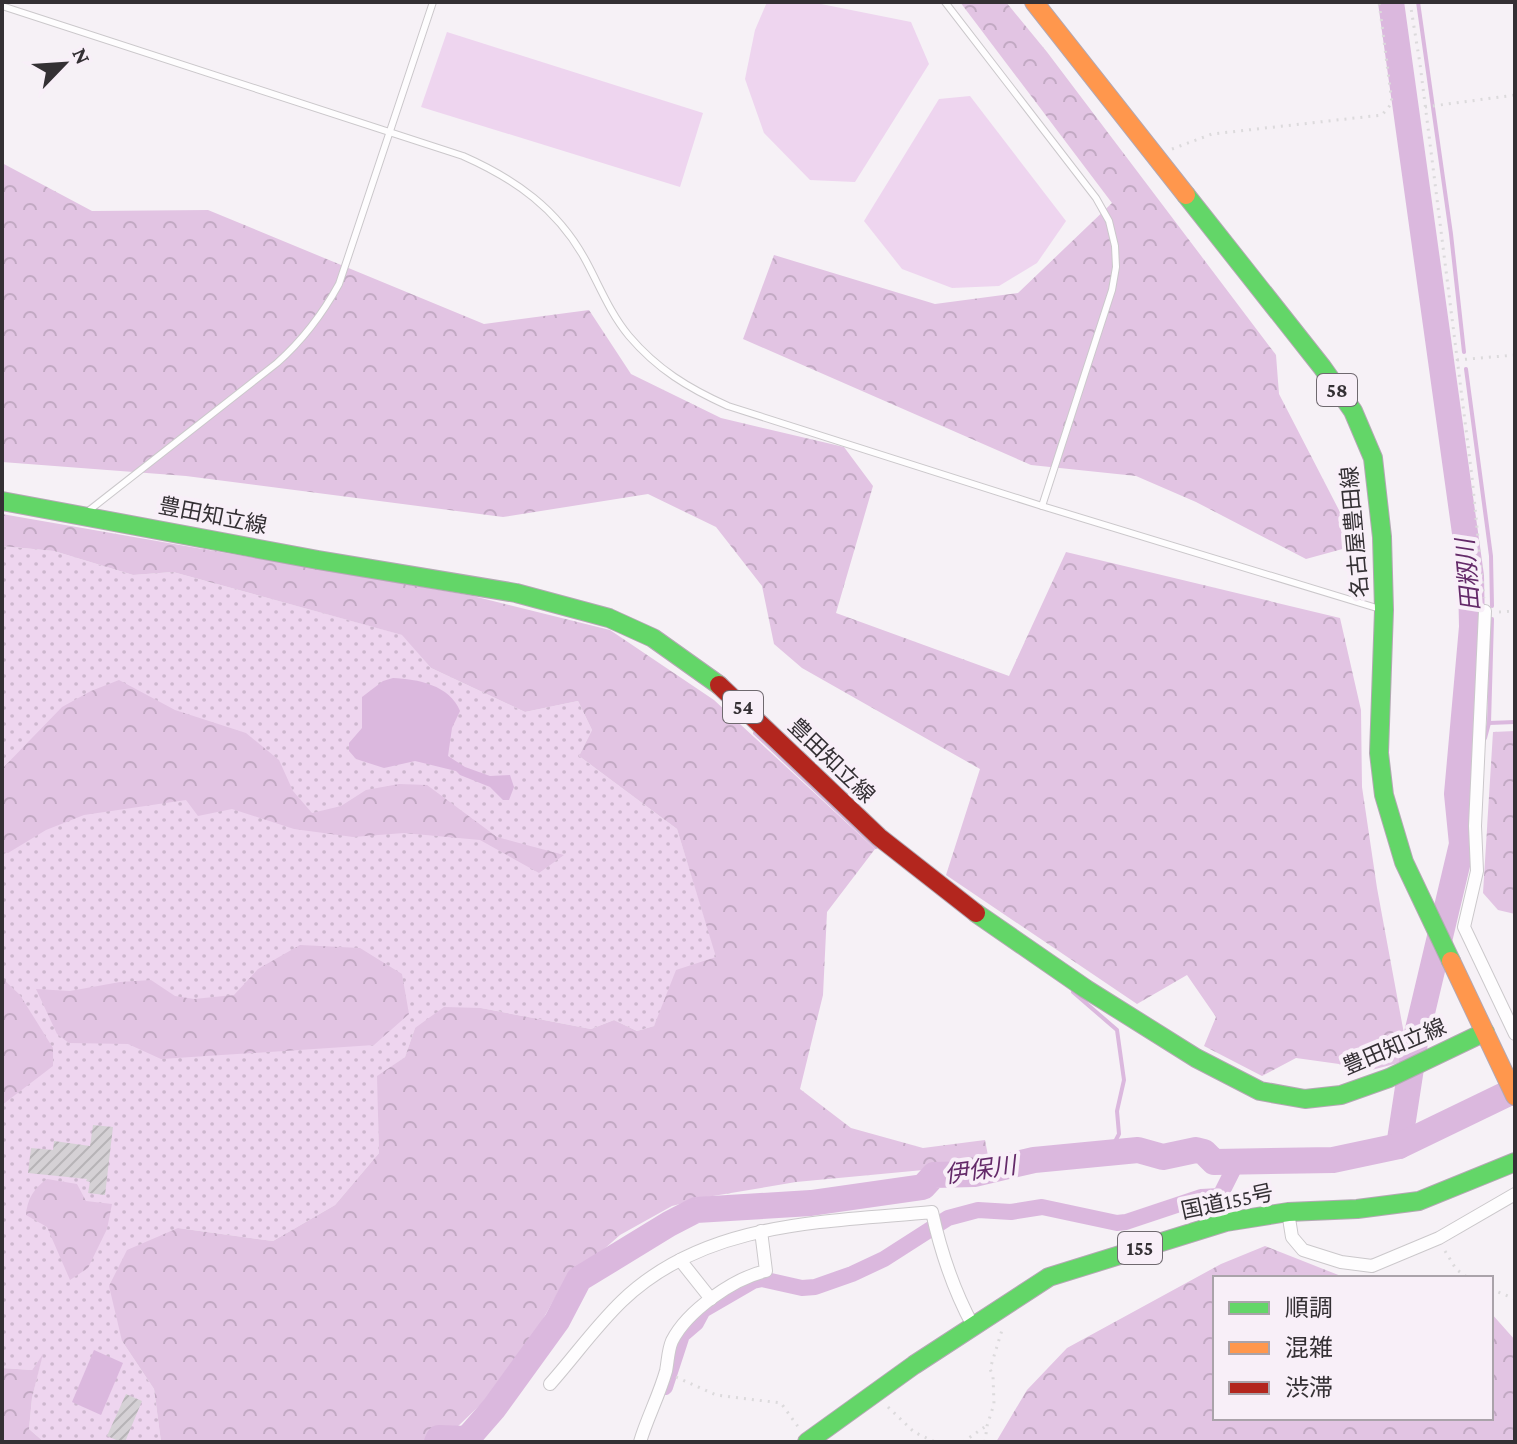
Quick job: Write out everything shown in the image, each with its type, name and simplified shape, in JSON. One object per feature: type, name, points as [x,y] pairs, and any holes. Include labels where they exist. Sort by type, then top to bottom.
[{"type":"main road","name":"名古屋豊田線","points":[[1034,2],[1322,367],[1353,411],[1373,458],[1382,537],[1384,610],[1379,753],[1388,815],[1407,868],[1515,1096]]},
{"type":"main road","name":"豊田知立線","points":[[2,501],[318,560],[516,593],[609,618],[653,638],[724,689],[879,837],[984,919],[1086,989],[1242,1083],[1281,1096],[1305,1099],[1331,1097],[1389,1078],[1485,1032]]},
{"type":"main road","name":"国道155号","points":[[808,1441],[875,1392],[1049,1277],[1226,1222],[1288,1212],[1357,1209],[1419,1201],[1515,1162]]},
{"type":"street","points":[[1485,611],[1475,826],[1477,871],[1464,927],[1515,1034]]},
{"type":"street","points":[[1288,1212],[1292,1237],[1303,1250],[1350,1264],[1372,1266],[1439,1238],[1515,1194]]},
{"type":"street","points":[[550,1384],[622,1301],[663,1269],[698,1250],[743,1234],[812,1223],[932,1212],[940,1251],[954,1291],[973,1326]]},
{"type":"street","points":[[640,1442],[665,1371],[671,1343],[680,1328],[711,1299],[750,1274],[766,1271],[761,1231]]},
{"type":"street","points":[[680,1260],[711,1299]]},
{"type":"lane","points":[[83,515],[303,340],[323,314],[339,284],[433,2]]},
{"type":"lane","points":[[945,2],[1096,198],[1109,221],[1115,246],[1116,267],[1103,325],[1042,506]]},
{"type":"lane","points":[[2,6],[389,131],[494,169],[540,201],[572,237],[609,309],[628,335],[665,373],[728,406],[1349,602],[1384,610]]},
{"type":"path","points":[[1152,153],[1187,145],[1212,134],[1382,115],[1392,103],[1379,2]]},
{"type":"path","points":[[1410,2],[1472,477],[1485,611]]},
{"type":"path","points":[[1425,107],[1515,95]]},
{"type":"path","points":[[1457,360],[1515,355]]},
{"type":"path","points":[[1439,1238],[1456,1269],[1465,1276]]},
{"type":"path","points":[[1493,1290],[1515,1299]]},
{"type":"path","points":[[985,1442],[994,1404],[990,1369],[1002,1330],[994,1312]]},
{"type":"path","points":[[665,1371],[716,1395],[781,1403],[808,1441]]},
{"type":"path","points":[[875,1392],[905,1424],[935,1442]]},
{"type":"path","points":[[963,1442],[987,1426]]},
{"type":"shaded area","points":[[767,2],[811,2],[911,22],[929,64],[855,182],[810,180],[764,133],[745,79],[755,30]]},
{"type":"shaded area","points":[[447,32],[703,113],[680,187],[421,107]]},
{"type":"shaded area","points":[[970,96],[1066,221],[1037,263],[999,286],[952,288],[902,269],[864,221],[939,99]]},
{"type":"shaded area","points":[[2,546],[54,551],[133,575],[173,572],[403,635],[431,668],[525,712],[578,701],[592,730],[579,756],[677,829],[717,958],[661,1012],[654,1026],[637,1031],[614,1020],[591,1029],[481,1008],[415,1028],[405,1057],[378,1076],[379,1153],[335,1205],[273,1241],[178,1228],[122,1341],[154,1389],[161,1442],[44,1442],[29,1429],[32,1398],[42,1356],[32,1370],[2,1368]]},
{"type":"shaded area","points":[[393,678],[432,685],[449,695],[460,711],[452,728],[448,756],[465,767],[490,776],[510,775],[514,787],[509,800],[503,800],[490,787],[456,771],[415,761],[384,768],[356,759],[349,751],[349,743],[362,728],[362,697],[383,681]]},
{"type":"shaded area","points":[[94,1350],[123,1363],[101,1415],[72,1402]]},
{"type":"green space","points":[[960,2],[1006,2],[1276,355],[1279,394],[1357,545],[1306,559],[1196,502],[1136,476],[1031,465],[743,339],[774,255],[935,304],[1018,293],[1112,203]]},
{"type":"green space","points":[[2,163],[92,211],[208,210],[484,324],[589,310],[631,374],[721,418],[844,447],[873,486],[836,613],[1009,676],[1066,552],[1340,618],[1361,710],[1362,787],[1407,1050],[1398,1063],[1353,1075],[1339,1064],[1296,1058],[1262,1076],[1204,1046],[1216,1017],[1187,975],[1137,1004],[946,875],[980,769],[802,668],[774,644],[762,586],[716,527],[648,494],[503,517],[186,476],[2,462]]},
{"type":"green space","points":[[2,514],[473,596],[610,630],[714,700],[875,849],[827,912],[823,995],[800,1089],[851,1128],[923,1148],[985,1140],[989,1161],[796,1182],[672,1206],[620,1235],[561,1287],[512,1374],[445,1442],[161,1442],[154,1389],[122,1341],[109,1286],[127,1250],[178,1228],[273,1241],[335,1205],[379,1153],[377,1076],[405,1057],[415,1028],[444,1007],[481,1008],[591,1029],[614,1020],[637,1031],[654,1026],[676,970],[716,957],[677,829],[579,756],[592,730],[578,701],[525,712],[431,668],[402,635],[173,572],[133,575],[54,551],[2,546]]},
{"type":"green space","points":[[119,680],[175,710],[246,733],[279,760],[293,791],[312,813],[341,806],[366,790],[399,784],[427,785],[497,837],[564,855],[539,873],[480,840],[404,833],[353,837],[294,829],[232,809],[198,816],[186,800],[84,815],[46,830],[8,853],[2,852],[2,769],[62,707]]},
{"type":"green space","points":[[1515,731],[1515,914],[1498,910],[1483,893],[1493,732]]},
{"type":"green space","points":[[300,945],[360,948],[402,974],[409,1014],[374,1045],[161,1059],[128,1044],[69,1043],[57,1034],[36,989],[70,991],[151,980],[175,996],[194,999],[234,995],[258,969]]},
{"type":"green space","points":[[2,978],[20,995],[53,1048],[53,1066],[2,1105]]},
{"type":"green space","points":[[47,1179],[77,1184],[86,1201],[112,1204],[107,1229],[88,1268],[70,1280],[47,1227],[26,1215],[32,1194]]},
{"type":"green space","points":[[1265,1246],[1341,1276],[1213,1276],[1213,1420],[1493,1420],[1493,1315],[1515,1340],[1515,1442],[996,1442],[1027,1390],[1067,1348],[1221,1264]]},
{"type":"green space","points":[[43,1354],[32,1398],[29,1429],[44,1442],[2,1442],[2,1368],[32,1370]]},
{"type":"building","points":[[93,1125],[113,1127],[105,1195],[88,1193],[90,1182],[87,1179],[28,1173],[31,1148],[53,1150],[54,1141],[90,1146]]},
{"type":"building","points":[[126,1394],[142,1401],[125,1442],[121,1442],[107,1436]]},
{"type":"waterway","name":"田籾川","points":[[1391,2],[1471,576],[1472,627],[1457,794],[1462,844],[1415,1042],[1399,1146]]},
{"type":"waterway","points":[[1418,2],[1451,234],[1464,352]]},
{"type":"waterway","points":[[1466,369],[1491,556],[1492,606]]},
{"type":"waterway","points":[[1485,738],[1489,723],[1492,619]]},
{"type":"waterway","points":[[1489,723],[1515,722]]},
{"type":"waterway","points":[[755,733],[876,847]]},
{"type":"waterway","points":[[1073,992],[1117,1030],[1124,1080],[1117,1111],[1119,1134],[1109,1153]]},
{"type":"waterway","name":"伊保川","points":[[437,1442],[439,1438],[467,1439],[494,1408],[557,1321],[579,1279],[696,1210],[811,1203],[923,1187],[934,1175],[974,1174],[1034,1160],[1138,1150],[1163,1157],[1196,1150],[1204,1152],[1214,1162],[1333,1160],[1399,1146],[1515,1090]]},
{"type":"waterway","points":[[665,1387],[682,1335],[696,1323],[703,1310],[753,1281],[762,1279],[802,1288],[815,1287],[884,1259],[948,1218],[978,1210],[1011,1212],[1042,1207],[1117,1223],[1126,1222],[1201,1197],[1220,1196],[1237,1162]]},
{"type":"traffic: fast","points":[[1186,195],[1322,367],[1353,411],[1373,458],[1382,537],[1384,610],[1379,753],[1384,795],[1404,862],[1451,961]]},
{"type":"traffic: fast","points":[[2,501],[318,560],[516,593],[609,618],[653,638],[719,685]]},
{"type":"traffic: fast","points":[[976,913],[1086,989],[1196,1058],[1260,1091],[1305,1099],[1341,1095],[1389,1078],[1485,1032]]},
{"type":"traffic: fast","points":[[807,1442],[914,1365],[1049,1277],[1226,1222],[1288,1212],[1357,1209],[1419,1201],[1515,1162]]},
{"type":"traffic: slow","points":[[1034,2],[1186,195]]},
{"type":"traffic: slow","points":[[1451,961],[1515,1096]]},
{"type":"traffic: jam","points":[[719,685],[879,837],[976,913]]}]
